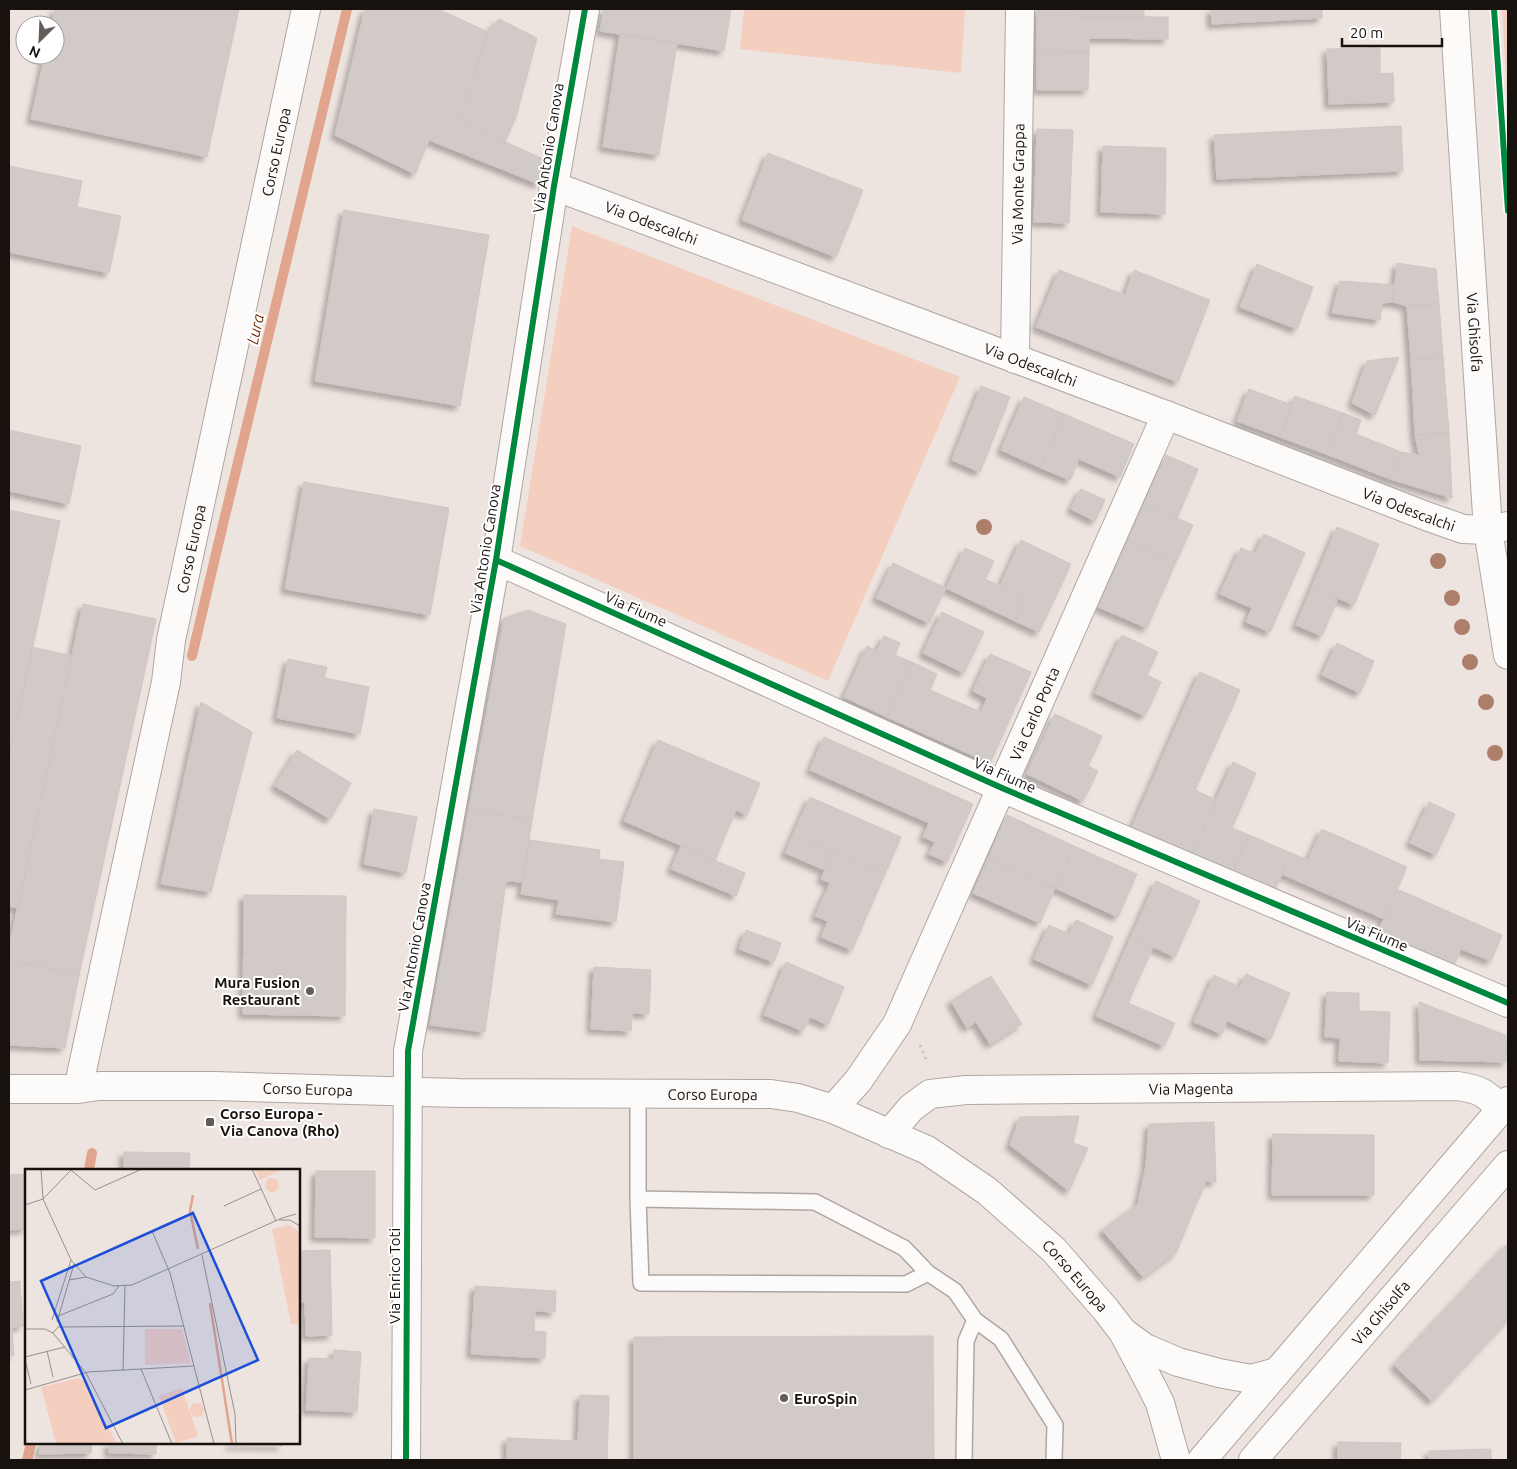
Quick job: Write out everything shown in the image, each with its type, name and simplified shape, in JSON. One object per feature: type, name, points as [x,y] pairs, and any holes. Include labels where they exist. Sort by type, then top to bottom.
[{"type":"street","name":"Corso Europa","points":[[78,1088],[166,682],[171,640],[306,9]]},
{"type":"street","name":"Via Antonio Canova","points":[[408,1091],[408,1051],[496,560],[554,186],[584,9]]},
{"type":"street","name":"Via Monte Grappa","points":[[1015,358],[1020,9]]},
{"type":"street","name":"Via Ghisolfa","points":[[1454,9],[1508,655]]},
{"type":"street","name":"Via Odescalchi","points":[[554,186],[1166,415],[1426,516],[1463,529],[1498,528]]},
{"type":"street","name":"Via Carlo Porta","points":[[833,1109],[858,1081],[896,1024],[1166,415]]},
{"type":"street","name":"Via Fiume","points":[[496,560],[1002,788],[1508,1003]]},
{"type":"street","name":"Corso Europa","points":[[9,1089],[99,1086],[204,1086],[408,1091],[771,1094],[798,1098],[833,1109],[927,1150],[987,1191],[1054,1250],[1123,1332],[1160,1403],[1176,1460]]},
{"type":"street","name":"Via Magenta","points":[[890,1134],[911,1108],[930,1094],[966,1090],[1457,1086],[1474,1088],[1505,1105]]},
{"type":"street","name":"Via Enrico Toti","points":[[406,1460],[408,1091]]},
{"type":"street","points":[[1202,1460],[1505,1105]]},
{"type":"street","name":"Via Ghisolfa","points":[[1253,1460],[1508,1165]]},
{"type":"street","points":[[1123,1332],[1145,1348],[1178,1362],[1219,1373],[1251,1379],[1277,1372]]},
{"type":"lane","points":[[638,1094],[638,1199],[641,1283],[906,1284],[928,1273]]},
{"type":"lane","points":[[638,1199],[815,1202],[904,1248],[928,1273],[955,1291],[975,1320],[1001,1339],[1055,1424],[1054,1460]]},
{"type":"lane","points":[[964,1460],[966,1341],[975,1320]]},
{"type":"path","points":[[896,1024],[916,1033],[927,1062],[966,1090]]},
{"type":"shaded area","points":[[744,9],[965,9],[961,73],[740,49]]},
{"type":"shaded area","points":[[1502,9],[1508,9],[1508,118]]},
{"type":"shaded area","points":[[572,226],[960,377],[828,681],[520,546]]},
{"type":"building","points":[[55,9],[239,9],[207,157],[31,119],[43,65],[65,65],[65,15],[54,15]]},
{"type":"building","points":[[365,9],[438,9],[488,32],[460,121],[543,159],[539,184],[429,140],[415,174],[335,135]]},
{"type":"building","points":[[604,9],[731,9],[724,51],[600,31]]},
{"type":"building","points":[[1037,9],[1113,9],[1113,17],[1037,16]]},
{"type":"building","points":[[1113,9],[1144,9],[1144,17],[1113,17]]},
{"type":"building","points":[[1211,9],[1322,9],[1322,18],[1212,24]]},
{"type":"building","points":[[1037,16],[1168,17],[1168,39],[1089,38],[1089,52],[1037,51]]},
{"type":"building","points":[[499,19],[537,38],[516,117],[505,142],[460,121],[488,32]]},
{"type":"building","points":[[620,34],[677,43],[659,155],[603,147]]},
{"type":"building","points":[[1380,48],[1380,74],[1393,73],[1394,102],[1329,104],[1327,49]]},
{"type":"building","points":[[1037,51],[1089,52],[1088,90],[1037,90]]},
{"type":"building","points":[[1401,126],[1403,171],[1217,179],[1214,135]]},
{"type":"building","points":[[1037,129],[1073,130],[1069,223],[1034,222]]},
{"type":"building","points":[[1103,146],[1166,148],[1165,214],[1101,212]]},
{"type":"building","points":[[768,153],[863,190],[836,257],[742,220]]},
{"type":"building","points":[[9,166],[82,181],[77,207],[121,216],[109,273],[9,252]]},
{"type":"building","points":[[344,210],[489,235],[460,406],[315,381]]},
{"type":"building","points":[[1397,263],[1436,269],[1439,304],[1407,306],[1393,302]]},
{"type":"building","points":[[1257,264],[1313,287],[1297,329],[1240,307]]},
{"type":"building","points":[[1059,270],[1125,295],[1134,270],[1210,300],[1178,382],[1036,327]]},
{"type":"building","points":[[1340,281],[1394,285],[1393,302],[1382,303],[1380,320],[1332,313]]},
{"type":"building","points":[[1439,304],[1443,357],[1411,360],[1407,306]]},
{"type":"building","points":[[1399,357],[1375,415],[1352,403],[1367,361]]},
{"type":"building","points":[[1443,357],[1449,433],[1415,435],[1411,360]]},
{"type":"building","points":[[981,386],[1010,397],[980,472],[952,460]]},
{"type":"building","points":[[1249,389],[1292,405],[1280,437],[1237,421]]},
{"type":"building","points":[[1295,396],[1343,413],[1326,454],[1280,437]]},
{"type":"building","points":[[1024,397],[1064,414],[1041,468],[1001,450]]},
{"type":"building","points":[[1343,413],[1361,420],[1356,434],[1401,452],[1390,479],[1326,454]]},
{"type":"building","points":[[1064,414],[1134,444],[1120,477],[1079,459],[1070,480],[1041,468]]},
{"type":"building","points":[[9,430],[81,446],[69,504],[9,491]]},
{"type":"building","points":[[1449,433],[1452,498],[1390,479],[1401,452],[1419,455],[1415,435]]},
{"type":"building","points":[[1166,455],[1198,469],[1177,518],[1144,504]]},
{"type":"building","points":[[304,482],[449,508],[430,615],[285,589]]},
{"type":"building","points":[[1081,489],[1105,500],[1095,521],[1071,509]]},
{"type":"building","points":[[1144,504],[1193,525],[1176,562],[1128,540]]},
{"type":"building","points":[[9,510],[60,521],[9,757]]},
{"type":"building","points":[[1337,527],[1379,544],[1354,605],[1312,587]]},
{"type":"building","points":[[1264,534],[1305,553],[1270,632],[1246,622],[1252,608],[1220,594],[1241,548],[1255,554]]},
{"type":"building","points":[[1021,540],[1071,564],[1039,632],[1015,621],[1026,598],[1000,586]]},
{"type":"building","points":[[1128,540],[1176,562],[1147,628],[1098,607]]},
{"type":"building","points":[[965,548],[994,561],[985,579],[1026,598],[1015,621],[946,588]]},
{"type":"building","points":[[893,563],[946,588],[929,623],[876,598]]},
{"type":"building","points":[[1312,587],[1338,598],[1322,636],[1296,625]]},
{"type":"building","points":[[83,604],[156,619],[79,975],[9,960],[9,948]]},
{"type":"building","points":[[528,610],[566,624],[532,820],[469,809],[504,618]]},
{"type":"building","points":[[942,612],[984,632],[964,673],[923,653]]},
{"type":"building","points":[[1122,635],[1158,652],[1147,675],[1161,682],[1145,716],[1095,693]]},
{"type":"building","points":[[884,636],[900,643],[895,655],[912,662],[887,717],[844,697],[867,646],[877,651]]},
{"type":"building","points":[[1337,643],[1374,661],[1360,693],[1322,675]]},
{"type":"building","points":[[32,647],[72,656],[18,908],[9,906],[9,757]]},
{"type":"building","points":[[990,654],[1031,672],[990,763],[887,717],[912,662],[937,674],[930,690],[981,712],[987,698],[973,691]]},
{"type":"building","points":[[288,659],[327,667],[324,678],[369,687],[360,734],[277,718]]},
{"type":"building","points":[[1200,672],[1240,690],[1195,790],[1216,800],[1193,853],[1132,827]]},
{"type":"building","points":[[201,702],[252,732],[211,892],[161,884]]},
{"type":"building","points":[[1055,714],[1102,736],[1088,766],[1098,771],[1083,801],[1027,774]]},
{"type":"building","points":[[824,737],[973,804],[947,862],[929,854],[935,842],[923,837],[929,823],[810,770]]},
{"type":"building","points":[[658,740],[760,783],[747,815],[736,810],[715,860],[624,821]]},
{"type":"building","points":[[297,750],[351,783],[330,819],[275,786]]},
{"type":"building","points":[[1233,762],[1256,773],[1232,828],[1249,835],[1233,871],[1193,853]]},
{"type":"building","points":[[810,797],[901,837],[885,874],[793,835]]},
{"type":"building","points":[[1429,802],[1455,814],[1436,855],[1410,843]]},
{"type":"building","points":[[374,809],[417,817],[406,873],[364,864]]},
{"type":"building","points":[[469,809],[532,820],[523,882],[506,881],[485,1032],[430,1025]]},
{"type":"building","points":[[1007,815],[1074,846],[1055,888],[988,859]]},
{"type":"building","points":[[1322,829],[1407,867],[1384,919],[1282,874],[1291,853],[1308,860]]},
{"type":"building","points":[[793,835],[833,852],[825,870],[785,853]]},
{"type":"building","points":[[1249,835],[1291,853],[1275,890],[1233,871]]},
{"type":"building","points":[[529,840],[600,850],[599,859],[624,862],[616,922],[556,914],[559,900],[521,894]]},
{"type":"building","points":[[681,846],[745,873],[736,896],[671,869]]},
{"type":"building","points":[[1074,846],[1137,874],[1118,917],[1055,888]]},
{"type":"building","points":[[833,852],[885,874],[852,950],[821,937],[828,921],[815,916],[830,883],[821,879]]},
{"type":"building","points":[[988,859],[1055,888],[1040,923],[973,893]]},
{"type":"building","points":[[1156,881],[1200,901],[1175,957],[1131,937]]},
{"type":"building","points":[[1397,889],[1502,935],[1491,961],[1461,949],[1454,965],[1378,932]]},
{"type":"building","points":[[244,895],[346,896],[345,1016],[243,1014]]},
{"type":"building","points":[[1076,920],[1113,937],[1092,985],[1034,959],[1049,925],[1069,934]]},
{"type":"building","points":[[746,930],[781,943],[774,962],[739,949]]},
{"type":"building","points":[[1131,937],[1153,947],[1128,1003],[1175,1023],[1164,1046],[1096,1016]]},
{"type":"building","points":[[9,960],[79,975],[65,1048],[9,1045]]},
{"type":"building","points":[[786,962],[844,987],[828,1025],[810,1017],[803,1031],[764,1015]]},
{"type":"building","points":[[594,967],[651,970],[649,1014],[632,1013],[631,1031],[591,1029]]},
{"type":"building","points":[[1246,974],[1290,993],[1270,1040],[1227,1021],[1222,1034],[1194,1022],[1214,975],[1240,987]]},
{"type":"building","points":[[991,976],[1022,1024],[990,1044],[976,1022],[967,1028],[951,1001]]},
{"type":"building","points":[[1327,992],[1359,993],[1359,1011],[1390,1012],[1388,1063],[1339,1061],[1340,1038],[1325,1037]]},
{"type":"building","points":[[1419,1002],[1508,1036],[1506,1062],[1420,1060]]},
{"type":"building","points":[[1079,1116],[1073,1143],[1088,1148],[1069,1191],[1010,1145],[1020,1117]]},
{"type":"building","points":[[1214,1122],[1216,1182],[1206,1181],[1176,1253],[1143,1277],[1102,1230],[1138,1204],[1146,1166],[1149,1124]]},
{"type":"building","points":[[1273,1134],[1374,1135],[1374,1195],[1272,1195]]},
{"type":"building","points":[[124,1152],[190,1153],[189,1169],[124,1169]]},
{"type":"building","points":[[316,1171],[375,1171],[375,1238],[315,1237]]},
{"type":"building","points":[[25,1174],[25,1229],[9,1230],[9,1175]]},
{"type":"building","points":[[1508,1243],[1508,1320],[1432,1401],[1394,1365]]},
{"type":"building","points":[[330,1250],[332,1335],[306,1336],[305,1302],[300,1302],[300,1251]]},
{"type":"building","points":[[20,1281],[23,1326],[12,1327],[14,1355],[9,1356],[9,1282]]},
{"type":"building","points":[[475,1286],[556,1291],[555,1312],[535,1311],[534,1331],[546,1332],[545,1358],[471,1354]]},
{"type":"building","name":"EuroSpin","points":[[933,1336],[934,1460],[634,1460],[634,1337]]},
{"type":"building","points":[[334,1350],[361,1352],[357,1412],[306,1410],[309,1358],[334,1359]]},
{"type":"building","points":[[580,1395],[609,1396],[607,1460],[507,1460],[507,1438],[578,1441]]},
{"type":"building","points":[[1338,1442],[1401,1443],[1400,1460],[1338,1460]]},
{"type":"building","points":[[42,1444],[92,1444],[91,1453],[39,1454]]},
{"type":"building","points":[[109,1444],[156,1444],[156,1454],[109,1453]]},
{"type":"building","points":[[282,1444],[282,1446],[230,1445]]},
{"type":"building","points":[[1491,1449],[1491,1460],[1429,1460],[1429,1451]]},
{"type":"waterway","name":"Lura","points":[[192,656],[347,9]]},
{"type":"waterway","name":"Lura","points":[[89,1169],[92,1153]]},
{"type":"waterway","name":"Lura","points":[[27,1460],[31,1444]]},
{"type":"cycle path","points":[[406,1460],[408,1051],[496,560],[554,186],[585,9]]},
{"type":"cycle path","points":[[1494,9],[1508,211]]},
{"type":"cycle path","points":[[496,560],[1002,788],[1508,1003]]},
{"type":"place","name":"Mura Fusion Restaurant","points":[[310,991]]},
{"type":"place","name":"Corso Europa - Via Canova (Rho)","points":[[210,1122]]},
{"type":"place","name":"EuroSpin","points":[[784,1398]]}]
